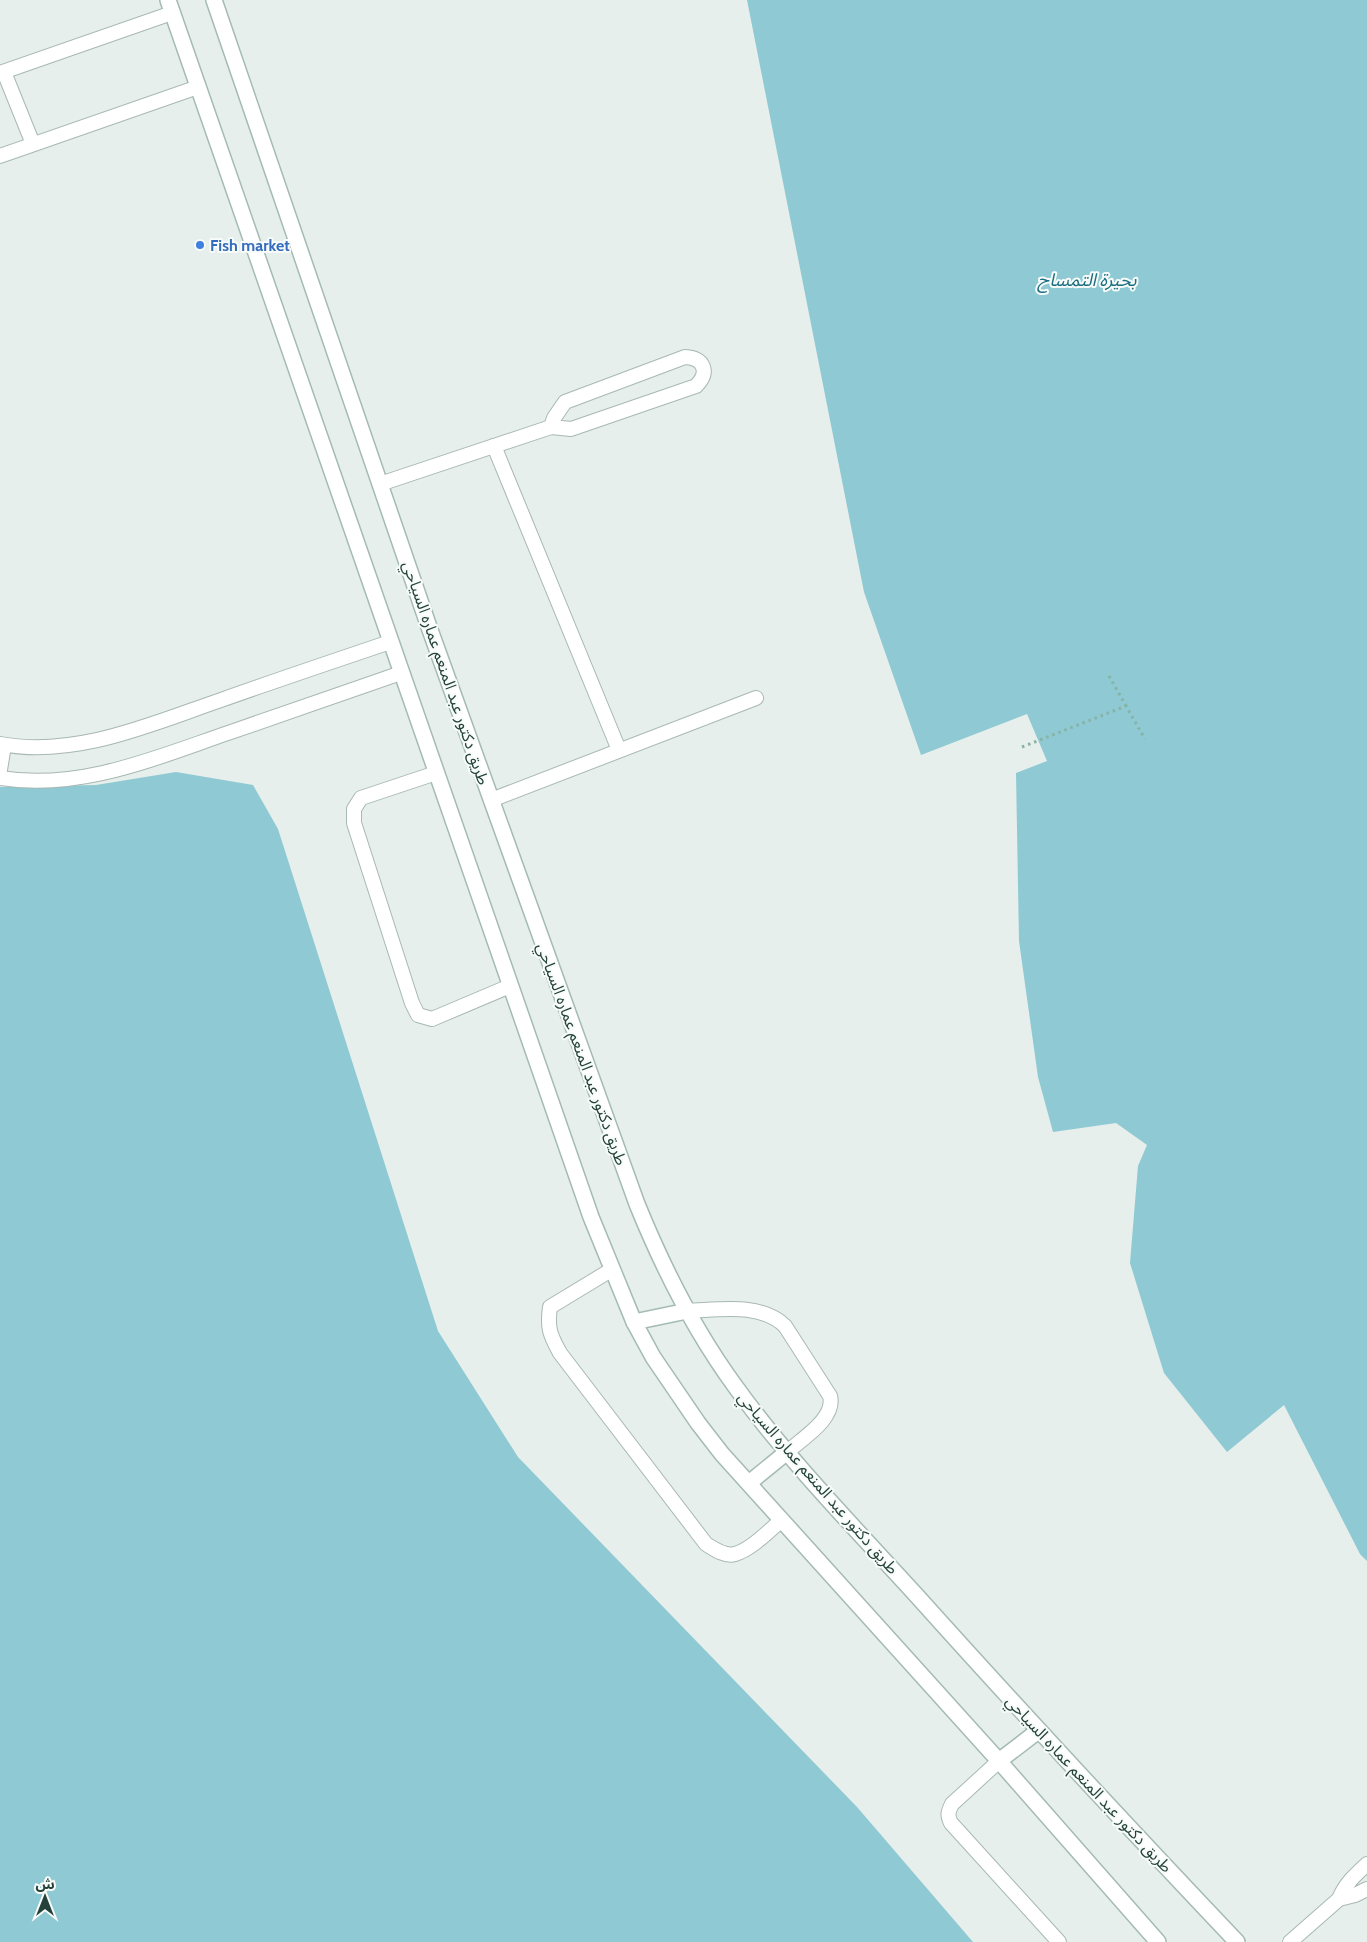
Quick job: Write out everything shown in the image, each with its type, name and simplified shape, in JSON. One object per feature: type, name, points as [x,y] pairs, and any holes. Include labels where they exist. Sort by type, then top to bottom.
[{"type":"main road","name":"طريق دكتور عبد المنعم عماره السياحي","points":[[214,0],[491,800],[637,1204],[657,1252],[687,1311],[734,1384],[787,1452],[1038,1731],[1237,1942]]},
{"type":"main road","points":[[170,6],[591,1217],[611,1270],[634,1322],[653,1357],[698,1423],[749,1483],[1158,1942]]},
{"type":"main road","points":[[634,1322],[687,1311]]},
{"type":"main road","points":[[749,1483],[787,1452]]},
{"type":"main road","points":[[999,1762],[1038,1731]]},
{"type":"lane","points":[[33,144],[2,72],[170,6]]},
{"type":"lane","points":[[0,156],[198,87]]},
{"type":"lane","points":[[380,484],[551,427],[571,429],[696,386],[702,380],[704,372],[701,363],[694,358],[684,357],[565,402],[554,418],[551,427]]},
{"type":"lane","points":[[494,446],[619,750]]},
{"type":"lane","points":[[0,770],[2,745],[22,748],[45,748],[76,745],[158,721],[390,642]]},
{"type":"lane","points":[[0,778],[19,781],[47,781],[90,776],[168,754],[401,673]]},
{"type":"lane","points":[[491,800],[756,698]]},
{"type":"lane","points":[[436,773],[361,798],[354,809],[354,823],[412,1003],[418,1015],[432,1020],[510,986]]},
{"type":"lane","points":[[611,1270],[550,1308],[547,1322],[551,1336],[560,1353],[706,1544],[719,1552],[734,1555],[752,1545],[782,1520]]},
{"type":"lane","points":[[687,1311],[739,1309],[766,1313],[777,1318],[785,1326],[832,1402],[827,1417],[787,1452]]},
{"type":"lane","points":[[999,1762],[952,1804],[948,1811],[948,1817],[951,1823],[1059,1942]]},
{"type":"lane","points":[[1290,1942],[1339,1899],[1350,1879],[1367,1864]]},
{"type":"lane","points":[[1339,1899],[1355,1895],[1367,1889]]},
{"type":"path","points":[[1109,676],[1145,739]]},
{"type":"path","points":[[1022,747],[1126,706]]},
{"type":"water","name":"بحيرة التمساح","points":[[747,0],[1367,0],[1367,1561],[1360,1554],[1284,1405],[1227,1452],[1164,1373],[1130,1263],[1138,1166],[1147,1145],[1116,1123],[1053,1132],[1038,1077],[1019,941],[1016,773],[1047,761],[1027,714],[921,755],[864,592]]},
{"type":"water","points":[[176,772],[253,785],[278,829],[438,1331],[518,1457],[857,1807],[973,1942],[0,1942],[0,787],[96,785]]},
{"type":"place","name":"Fish market","points":[[200,245]]}]
